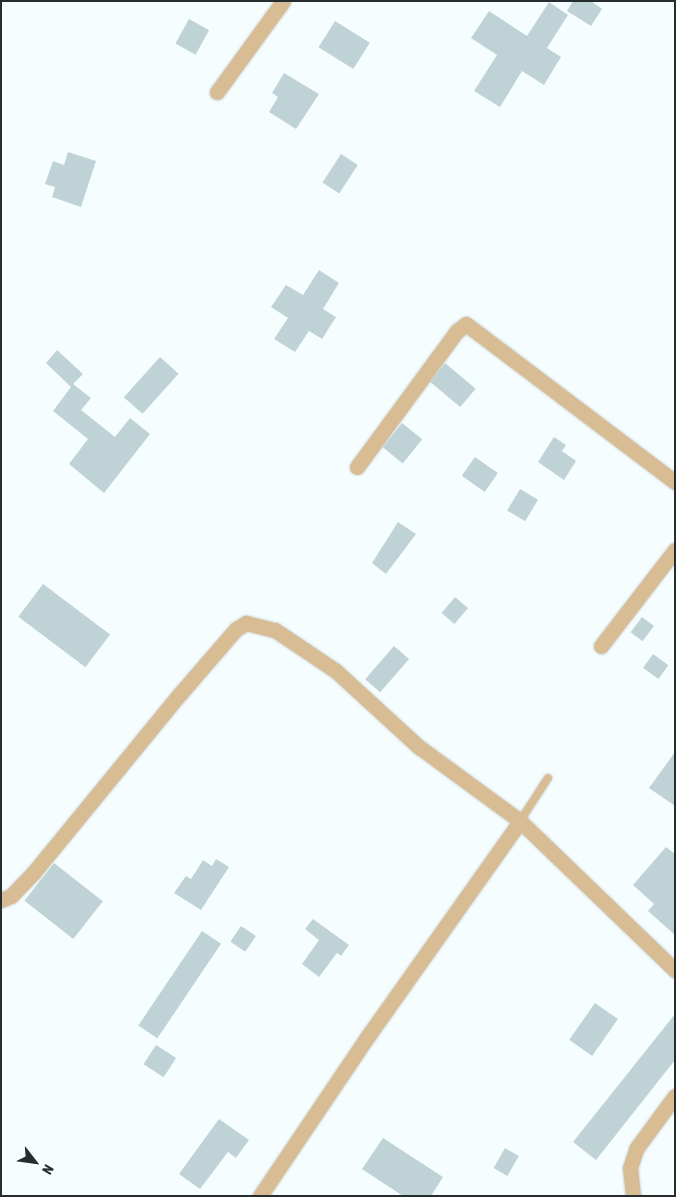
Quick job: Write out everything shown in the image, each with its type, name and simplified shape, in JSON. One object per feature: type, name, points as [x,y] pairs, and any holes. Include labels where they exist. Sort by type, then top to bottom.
[{"type":"street","points":[[217,92],[283,1]]},
{"type":"street","points":[[357,467],[457,331],[466,324],[675,482]]},
{"type":"street","points":[[601,646],[675,550]]},
{"type":"street","points":[[1,900],[12,896],[34,872],[179,695],[236,629],[246,623],[275,630],[336,671],[419,747],[520,821],[675,970]]},
{"type":"street","points":[[260,1196],[368,1036],[520,821]]},
{"type":"street","points":[[633,1196],[630,1168],[636,1149],[675,1096]]},
{"type":"lane","points":[[520,821],[548,778]]},
{"type":"building","points":[[573,1],[591,1],[602,9],[591,26],[567,11]]},
{"type":"building","points":[[549,2],[568,15],[547,48],[561,57],[544,85],[522,71],[500,107],[474,91],[497,55],[471,38],[489,11],[527,36]]},
{"type":"building","points":[[189,19],[209,30],[196,55],[175,43]]},
{"type":"building","points":[[335,21],[370,43],[353,69],[319,47]]},
{"type":"building","points":[[284,73],[319,94],[296,129],[269,112],[278,97],[272,93]]},
{"type":"building","points":[[68,152],[96,161],[81,207],[52,197],[55,187],[45,184],[53,161],[64,165]]},
{"type":"building","points":[[341,154],[358,165],[339,193],[322,183]]},
{"type":"building","points":[[319,270],[339,283],[323,309],[336,317],[322,339],[309,331],[295,352],[274,339],[288,318],[271,307],[286,285],[303,295]]},
{"type":"building","points":[[57,350],[83,374],[73,384],[91,398],[81,410],[115,437],[130,418],[150,434],[104,493],[69,464],[88,439],[53,411],[71,387],[46,363]]},
{"type":"building","points":[[160,357],[179,374],[142,414],[124,397]]},
{"type":"building","points":[[445,363],[476,389],[460,407],[430,381]]},
{"type":"building","points":[[402,423],[422,439],[403,463],[382,447]]},
{"type":"building","points":[[554,437],[566,445],[562,451],[576,461],[564,480],[538,462]]},
{"type":"building","points":[[475,457],[498,473],[485,492],[462,476]]},
{"type":"building","points":[[520,489],[538,500],[525,521],[507,510]]},
{"type":"building","points":[[398,522],[416,534],[386,574],[372,563]]},
{"type":"building","points":[[43,584],[110,635],[85,667],[18,617]]},
{"type":"building","points":[[455,597],[468,608],[455,624],[442,613]]},
{"type":"building","points":[[642,617],[654,626],[643,641],[631,632]]},
{"type":"building","points":[[394,646],[409,659],[380,692],[365,679]]},
{"type":"building","points":[[653,654],[668,665],[658,679],[643,668]]},
{"type":"building","points":[[675,752],[675,806],[649,788]]},
{"type":"building","points":[[666,847],[675,854],[675,935],[648,911],[654,904],[633,885]]},
{"type":"building","points":[[216,859],[229,867],[201,910],[174,893],[186,876],[191,879],[203,860],[212,866]]},
{"type":"building","points":[[54,863],[103,901],[73,939],[24,901]]},
{"type":"building","points":[[313,919],[349,945],[341,956],[337,953],[319,977],[302,964],[319,940],[305,929]]},
{"type":"building","points":[[241,926],[256,936],[245,952],[230,942]]},
{"type":"building","points":[[202,931],[221,944],[157,1038],[138,1026]]},
{"type":"building","points":[[595,1003],[618,1019],[592,1056],[569,1040]]},
{"type":"building","points":[[675,1014],[675,1060],[596,1160],[573,1142]]},
{"type":"building","points":[[156,1045],[176,1058],[164,1077],[143,1064]]},
{"type":"building","points":[[219,1119],[249,1140],[236,1158],[228,1152],[200,1189],[179,1174]]},
{"type":"building","points":[[383,1138],[443,1177],[431,1196],[403,1196],[362,1169]]},
{"type":"building","points":[[505,1148],[519,1156],[507,1176],[494,1168]]}]
